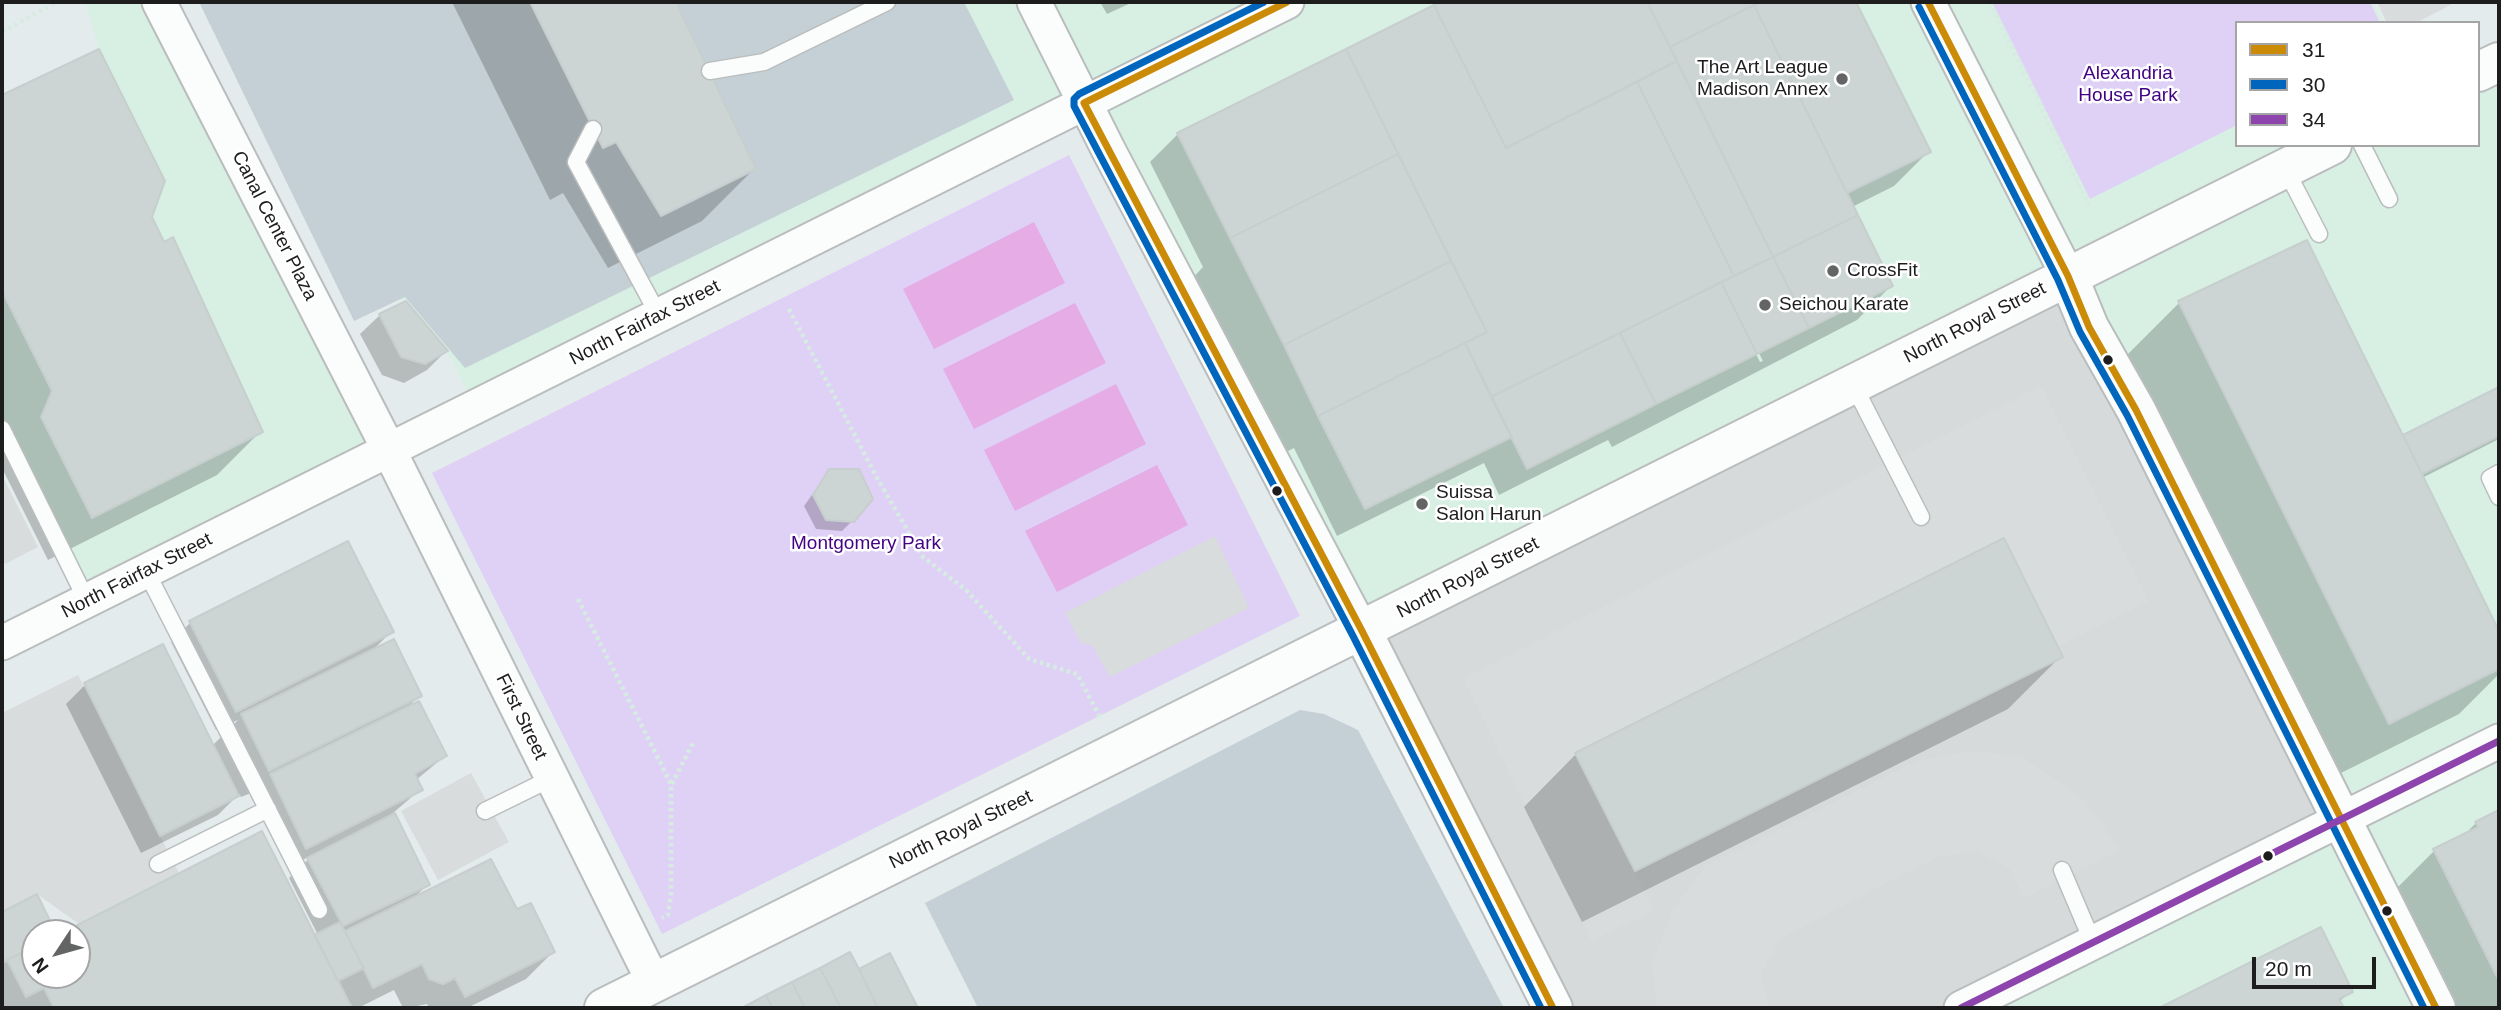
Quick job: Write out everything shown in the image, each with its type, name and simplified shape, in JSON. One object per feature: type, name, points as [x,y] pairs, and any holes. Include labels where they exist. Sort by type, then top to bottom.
[{"type":"street","name":"Canal Center Plaza","points":[[159,2],[388,450]]},
{"type":"street","points":[[1034,2],[1084,103],[1362,631],[1553,1008]]},
{"type":"street","name":"North Fairfax Street","points":[[2,643],[1287,2]]},
{"type":"street","points":[[1928,2],[2068,276],[2089,327],[2136,410],[2436,1008]]},
{"type":"street","points":[[2480,71],[2499,62]]},
{"type":"street","name":"North Royal Street","points":[[604,1008],[2328,147]]},
{"type":"street","name":"First Street","points":[[388,450],[654,983]]},
{"type":"street","points":[[1961,1008],[2499,741]]},
{"type":"lane","points":[[710,71],[764,62],[876,4]]},
{"type":"lane","points":[[593,129],[576,162],[659,316]]},
{"type":"lane","points":[[2363,147],[2389,199]]},
{"type":"lane","points":[[2285,168],[2319,234]]},
{"type":"lane","points":[[1853,384],[1921,517]]},
{"type":"lane","points":[[2,429],[87,601]]},
{"type":"lane","points":[[2499,473],[2490,478],[2499,497]]},
{"type":"lane","points":[[146,571],[319,910]]},
{"type":"lane","points":[[485,811],[552,778]]},
{"type":"lane","points":[[158,864],[268,809]]},
{"type":"lane","points":[[2062,870],[2093,943]]},
{"type":"path","points":[[2,32],[57,2]]},
{"type":"path","points":[[1990,2],[2091,210]]},
{"type":"path","points":[[789,309],[876,476],[923,557],[966,590],[1030,659],[1077,674],[1122,750]]},
{"type":"path","points":[[578,599],[671,785],[671,895],[668,915],[631,936]]},
{"type":"path","points":[[671,785],[694,741]]},
{"type":"shaded area","points":[[85,2],[159,2],[389,450],[94,597],[2,427],[2,95],[99,49]]},
{"type":"shaded area","points":[[199,2],[964,2],[1014,100],[465,368],[405,297],[354,321]]},
{"type":"shaded area","points":[[220,2],[2373,2],[2383,21],[2235,21],[2235,147],[2480,147],[2480,73],[2499,63],[2499,1008],[1964,1008],[2338,821],[2065,279],[1360,633],[1081,105],[476,408],[450,357],[316,193]]},
{"type":"shaded area","points":[[2377,2],[2456,2],[2420,21],[2386,21]]},
{"type":"shaded area","points":[[1034,222],[1065,283],[934,349],[903,289]]},
{"type":"shaded area","points":[[2065,279],[2332,808],[1964,1008],[1550,1008],[1360,633]]},
{"type":"shaded area","points":[[1075,303],[1106,363],[974,429],[943,369]]},
{"type":"shaded area","points":[[1116,384],[1146,444],[1015,511],[984,450]]},
{"type":"shaded area","points":[[2041,386],[2149,601],[2057,647],[2003,539],[1576,752],[1654,911],[1591,941],[1463,678]]},
{"type":"shaded area","points":[[1157,465],[1188,525],[1057,592],[1025,531]]},
{"type":"shaded area","points":[[2,475],[38,547],[5,564],[2,557]]},
{"type":"shaded area","points":[[1215,536],[1249,608],[1110,677],[1092,645],[1081,643],[1065,613]]},
{"type":"shaded area","points":[[78,675],[179,873],[89,919],[72,919],[37,894],[2,912],[2,713]]},
{"type":"shaded area","points":[[1300,710],[1324,714],[1358,730],[1504,1008],[978,1008],[925,903]]},
{"type":"shaded area","points":[[1974,751],[2023,757],[2086,801],[2120,851],[2024,898],[2009,868],[1976,851],[1937,857],[1781,938],[1761,974],[1769,1008],[1657,1008],[1652,963],[1673,909],[1705,866],[1919,760]]},
{"type":"shaded area","points":[[471,773],[509,842],[438,880],[401,811]]},
{"type":"green space","name":"Alexandria House Park","points":[[1992,2],[2370,2],[2379,21],[2235,21],[2235,126],[2090,199]]},
{"type":"green space","name":"Montgomery Park","points":[[1069,155],[1300,616],[662,934],[432,473]]},
{"type":"building","points":[[530,2],[676,2],[756,169],[661,216],[616,142],[603,148]]},
{"type":"building","points":[[1440,2],[1647,2],[1677,61],[1506,148],[1434,5]]},
{"type":"building","points":[[1647,2],[1752,2],[1754,5],[1670,47]]},
{"type":"building","name":"The Art League Madison Annex","points":[[1761,2],[1856,2],[1931,152],[1847,193],[1754,5]]},
{"type":"building","points":[[1434,5],[1506,148],[1637,82],[1734,276],[1491,397],[1465,343],[1487,332],[1346,49]]},
{"type":"building","points":[[1754,5],[1858,215],[1773,257],[1670,47]]},
{"type":"building","points":[[99,49],[165,181],[152,217],[164,242],[173,237],[263,432],[92,518],[41,417],[52,391],[2,291],[2,95]]},
{"type":"building","points":[[1346,49],[1398,154],[1230,238],[1177,133]]},
{"type":"building","points":[[1677,61],[1773,257],[1734,276],[1637,82]]},
{"type":"building","points":[[1398,154],[1451,261],[1284,345],[1230,238]]},
{"type":"building","name":"CrossFit","points":[[1858,215],[1893,286],[1809,328],[1773,257]]},
{"type":"building","points":[[2307,240],[2499,631],[2499,669],[2389,724],[2178,301]]},
{"type":"building","name":"Seichou Karate","points":[[1773,257],[1809,328],[1757,354],[1721,282]]},
{"type":"building","points":[[1451,261],[1487,332],[1318,416],[1284,345]]},
{"type":"building","points":[[1721,282],[1757,354],[1656,404],[1620,333]]},
{"type":"building","points":[[406,301],[448,351],[425,364],[401,357],[379,314]]},
{"type":"building","points":[[1620,333],[1656,404],[1527,469],[1491,397]]},
{"type":"building","points":[[1465,343],[1512,437],[1365,509],[1318,416]]},
{"type":"building","points":[[2499,387],[2499,436],[2422,474],[2403,435]]},
{"type":"building","points":[[829,469],[859,469],[873,499],[854,522],[826,520],[813,495]]},
{"type":"building","points":[[2004,538],[2063,657],[1635,871],[1575,753]]},
{"type":"building","points":[[348,541],[394,632],[236,712],[189,621]]},
{"type":"building","points":[[394,639],[422,696],[269,771],[241,714]]},
{"type":"building","points":[[163,644],[239,796],[160,836],[84,683]]},
{"type":"building","points":[[419,701],[447,756],[415,774],[423,790],[306,849],[270,774]]},
{"type":"building","points":[[2499,810],[2499,981],[2433,849],[2478,827],[2475,822]]},
{"type":"building","points":[[395,813],[430,885],[343,926],[307,858]]},
{"type":"building","points":[[262,831],[352,1008],[54,1008],[44,989],[91,989],[89,919]]},
{"type":"building","points":[[491,859],[517,909],[531,903],[555,952],[465,997],[455,978],[443,984],[429,979],[422,964],[373,988],[345,931]]},
{"type":"building","points":[[37,894],[49,919],[21,919],[21,953],[2,963],[2,912]]},
{"type":"building","points":[[340,922],[364,968],[338,981],[314,935]]},
{"type":"building","points":[[2321,927],[2353,992],[2339,999],[2344,1008],[2159,1008]]},
{"type":"building","points":[[850,952],[878,1008],[841,1008],[820,968]]},
{"type":"building","points":[[21,953],[21,987],[7,960]]},
{"type":"building","points":[[890,953],[918,1008],[878,1008],[859,969]]},
{"type":"building","points":[[820,968],[841,1008],[805,1008],[792,982]]},
{"type":"building","points":[[792,982],[805,1008],[772,1008],[766,995]]},
{"type":"building","points":[[22,989],[42,989],[26,997]]},
{"type":"building","points":[[766,995],[772,1008],[742,1008]]},
{"type":"transit line","name":"30","points":[[1264,2],[1079,94],[1074,99],[1074,106],[1353,636],[1541,1008]]},
{"type":"transit line","name":"31","points":[[1287,2],[1084,103],[1362,631],[1553,1008]]},
{"type":"transit line","name":"31","points":[[1928,2],[2068,276],[2089,327],[2136,410],[2436,1008]]},
{"type":"transit line","name":"30","points":[[1919,7],[2058,280],[2080,332],[2127,415],[2424,1008]]},
{"type":"transit line","name":"34","points":[[1961,1008],[2499,741]]},
{"type":"place","name":"The Art League Madison Annex","points":[[1842,79]]},
{"type":"place","name":"CrossFit","points":[[1833,271]]},
{"type":"place","name":"Seichou Karate","points":[[1765,305]]},
{"type":"place","name":"Suissa Salon Harun","points":[[1422,504]]}]
